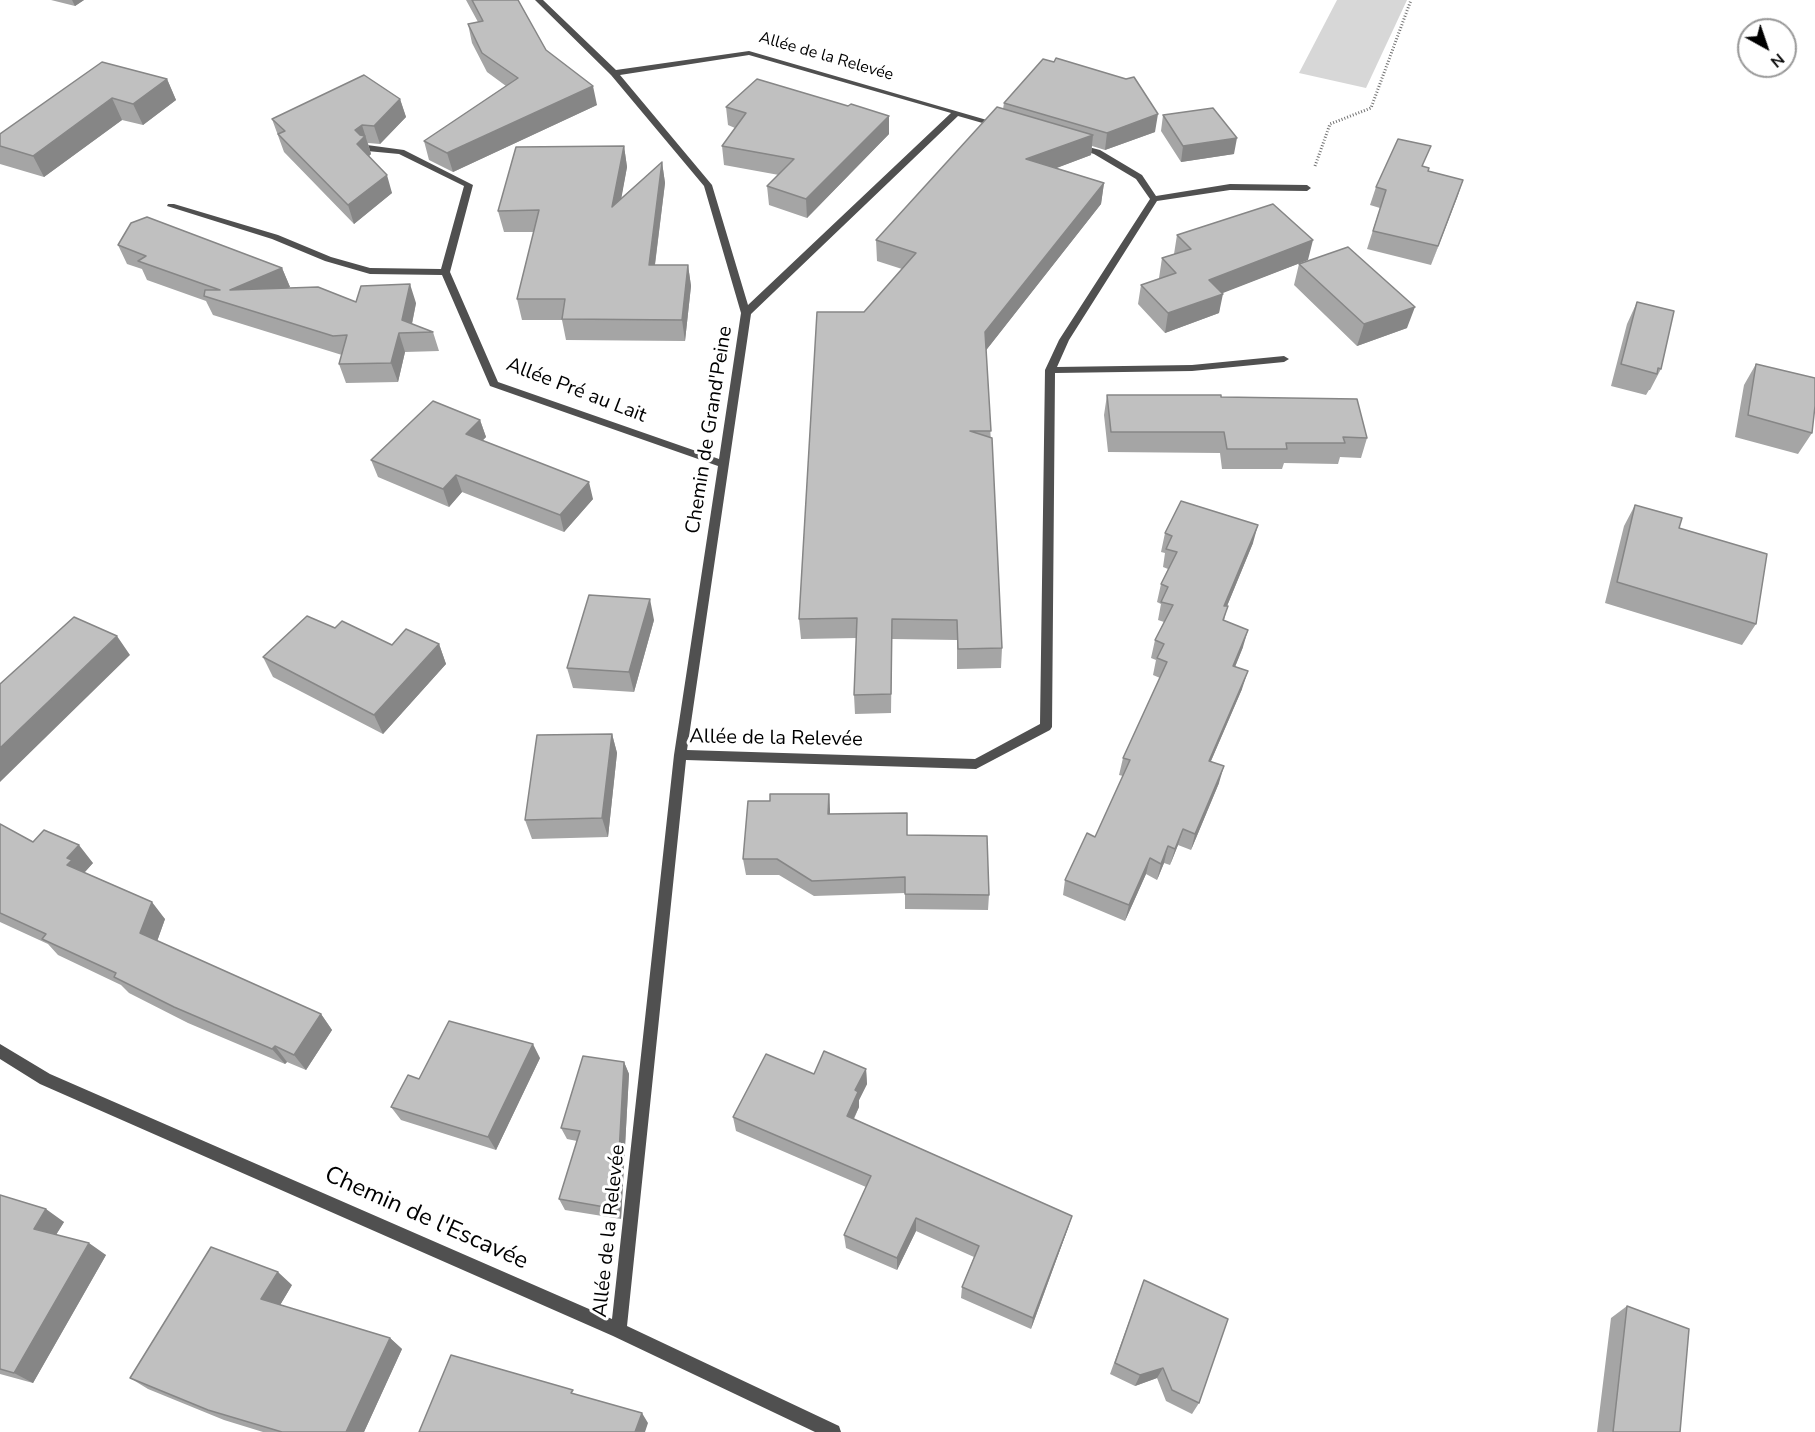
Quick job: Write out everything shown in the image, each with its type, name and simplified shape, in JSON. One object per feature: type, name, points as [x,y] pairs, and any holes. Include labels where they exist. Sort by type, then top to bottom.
[{"type":"street","name":"Chemin de Grand'Peine","points":[[539,0],[614,73],[708,185],[746,313],[680,755]]},
{"type":"street","name":"Allée de la Relevée","points":[[614,73],[749,53],[1010,128]]},
{"type":"street","points":[[746,313],[956,113]]},
{"type":"street","points":[[1064,143],[1097,152],[1139,177],[1154,199],[1230,187],[1307,188]]},
{"type":"street","points":[[171,206],[274,237],[328,259],[370,271],[445,272],[469,185],[401,152],[368,148]]},
{"type":"street","name":"Allée de la Relevée","points":[[619,1330],[680,755],[976,764],[1046,727],[1050,370],[1064,339],[1154,199]]},
{"type":"street","name":"Allée Pré au Lait","points":[[445,272],[494,384],[723,464]]},
{"type":"street","points":[[1050,370],[1192,368],[1284,359]]},
{"type":"street","name":"Chemin de l'Escavée","points":[[0,1051],[45,1079],[619,1330],[833,1432]]},
{"type":"path","points":[[1307,188],[1330,124],[1371,108],[1411,0]]},
{"type":"shaded area","points":[[1337,0],[1407,0],[1366,88],[1299,73]]},
{"type":"building","points":[[472,0],[518,0],[546,50],[593,86],[447,153],[424,141],[518,78],[482,53],[468,24],[483,21]]},
{"type":"building","points":[[1056,58],[1126,79],[1134,77],[1158,114],[1107,133],[1004,103],[1043,59],[1054,62]]},
{"type":"building","points":[[102,62],[167,79],[133,104],[112,98],[33,156],[0,146],[0,134]]},
{"type":"building","points":[[364,75],[400,99],[374,126],[362,125],[355,130],[365,136],[357,144],[387,175],[348,205],[278,134],[285,131],[272,119]]},
{"type":"building","points":[[757,79],[889,116],[806,199],[767,186],[794,159],[722,146],[746,113],[726,107]]},
{"type":"building","points":[[997,107],[1093,135],[1026,159],[1104,183],[985,332],[991,431],[970,431],[992,438],[1002,648],[958,649],[957,620],[892,619],[891,694],[854,695],[857,618],[799,619],[817,312],[864,312],[916,253],[876,240]]},
{"type":"building","points":[[1213,108],[1237,138],[1183,146],[1163,115]]},
{"type":"building","points":[[1398,139],[1431,146],[1422,166],[1429,168],[1428,171],[1463,180],[1438,246],[1373,231],[1386,190],[1376,187]]},
{"type":"building","points":[[624,146],[612,207],[662,162],[649,265],[688,265],[682,320],[562,319],[565,299],[517,299],[539,210],[498,211],[516,147]]},
{"type":"building","points":[[1273,204],[1313,240],[1209,280],[1223,294],[1168,313],[1141,285],[1176,273],[1162,258],[1191,249],[1177,235]]},
{"type":"building","points":[[147,217],[282,268],[230,290],[318,287],[356,302],[361,286],[410,284],[402,320],[433,332],[399,333],[391,363],[339,364],[347,335],[333,336],[204,296],[205,290],[220,290],[138,261],[146,256],[118,245],[131,223]]},
{"type":"building","points":[[1348,247],[1415,307],[1364,324],[1299,264]]},
{"type":"building","points":[[1637,302],[1674,311],[1661,369],[1658,368],[1657,374],[1621,364]]},
{"type":"building","points":[[1756,364],[1815,378],[1812,433],[1748,415]]},
{"type":"building","points":[[1107,395],[1221,395],[1221,397],[1357,399],[1367,438],[1343,437],[1345,443],[1286,443],[1287,449],[1227,449],[1224,432],[1111,432]]},
{"type":"building","points":[[433,401],[480,420],[466,434],[589,482],[560,515],[456,475],[443,489],[371,460]]},
{"type":"building","points":[[1181,501],[1258,525],[1224,606],[1228,606],[1223,620],[1248,630],[1233,666],[1248,671],[1209,761],[1224,766],[1195,834],[1183,829],[1175,849],[1168,846],[1161,864],[1150,858],[1129,905],[1065,880],[1087,833],[1095,837],[1130,760],[1123,758],[1167,662],[1157,658],[1164,644],[1155,640],[1173,605],[1161,602],[1168,587],[1161,584],[1177,552],[1166,549],[1172,536],[1165,533]]},
{"type":"building","points":[[1635,505],[1682,518],[1679,528],[1767,554],[1756,624],[1617,582]]},
{"type":"building","points":[[589,595],[650,599],[629,672],[567,668]]},
{"type":"building","points":[[307,616],[335,628],[342,621],[392,645],[406,629],[439,644],[374,715],[263,657]]},
{"type":"building","points":[[74,617],[117,636],[0,748],[0,684]]},
{"type":"building","points":[[612,734],[602,818],[525,820],[537,735]]},
{"type":"building","points":[[770,794],[829,794],[828,814],[907,813],[907,835],[987,836],[989,895],[905,894],[905,877],[812,881],[777,859],[743,859],[748,801],[770,801]]},
{"type":"building","points":[[0,824],[33,842],[44,830],[79,845],[67,858],[72,860],[67,865],[152,902],[140,933],[321,1014],[294,1055],[275,1046],[272,1049],[174,1007],[114,977],[116,973],[42,939],[46,934],[0,913]]},
{"type":"building","points":[[449,1021],[533,1044],[488,1137],[391,1107],[408,1075],[419,1079]]},
{"type":"building","points":[[824,1051],[866,1069],[855,1090],[858,1092],[847,1116],[1072,1216],[1033,1318],[962,1287],[979,1246],[916,1218],[897,1258],[844,1235],[871,1176],[733,1117],[766,1054],[814,1074]]},
{"type":"building","points":[[583,1056],[624,1062],[616,1209],[559,1199],[580,1131],[561,1128]]},
{"type":"building","points":[[0,1195],[46,1209],[34,1229],[89,1243],[14,1373],[0,1369]]},
{"type":"building","points":[[211,1247],[278,1272],[261,1299],[390,1338],[346,1432],[282,1432],[208,1410],[130,1378]]},
{"type":"building","points":[[1144,1280],[1228,1319],[1199,1403],[1172,1390],[1163,1368],[1140,1375],[1115,1363]]},
{"type":"building","points":[[1627,1306],[1689,1329],[1680,1432],[1613,1432]]},
{"type":"building","points":[[451,1355],[573,1390],[571,1393],[642,1413],[635,1432],[419,1432]]}]
